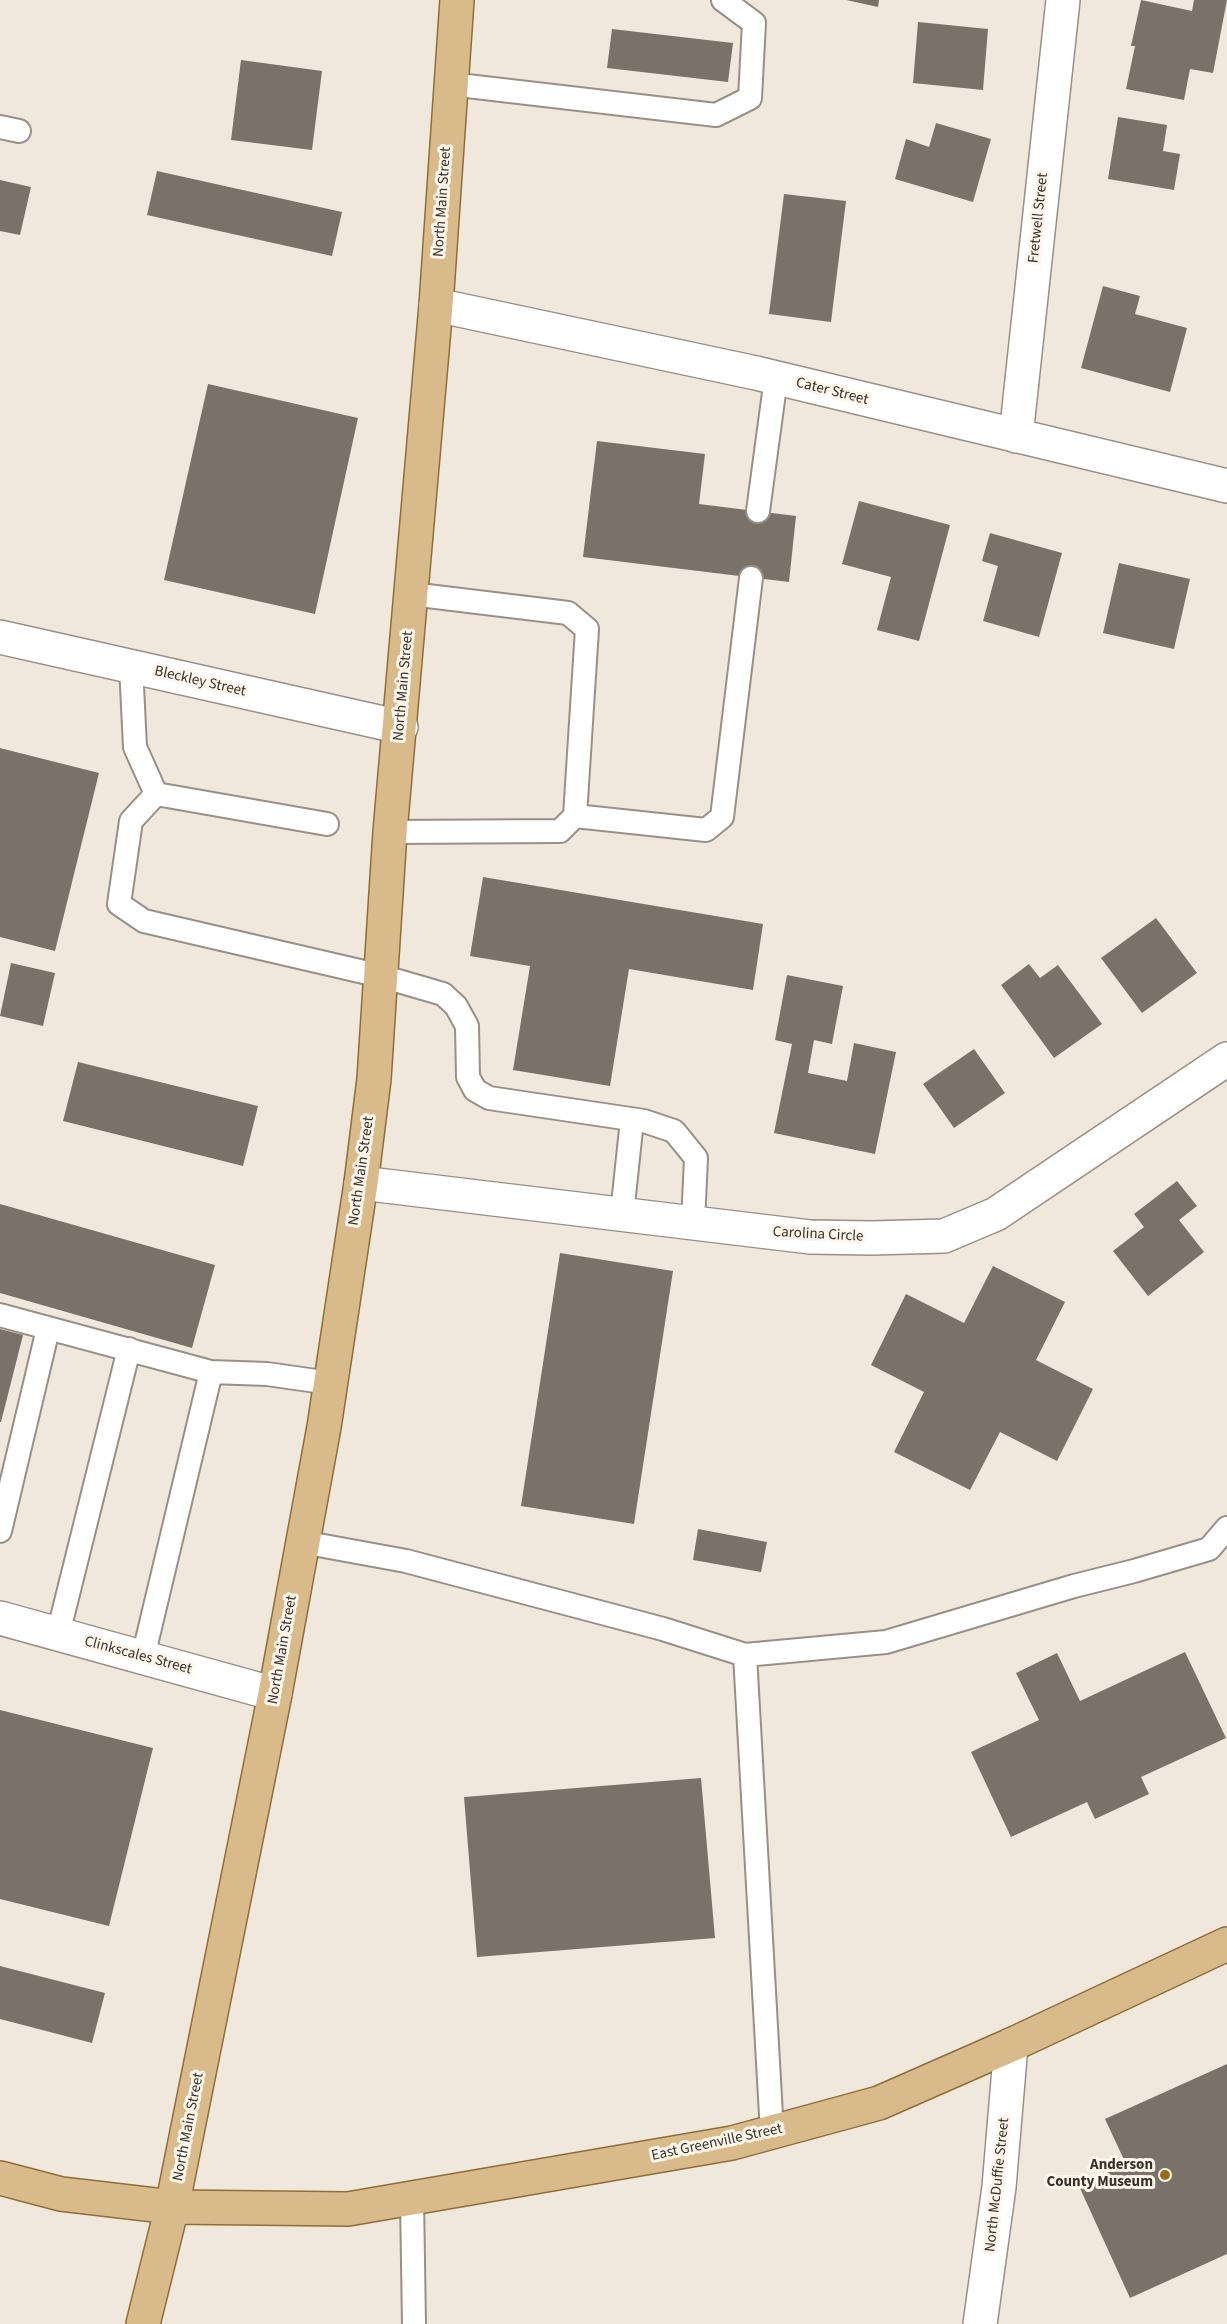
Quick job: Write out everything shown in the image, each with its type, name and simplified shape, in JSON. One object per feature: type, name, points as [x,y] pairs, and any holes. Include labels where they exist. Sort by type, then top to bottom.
[{"type":"main road","name":"North Main Street","points":[[143,2324],[172,2207],[275,1694],[330,1383],[361,1183],[374,1079],[390,832],[401,727],[436,305],[457,0]]},
{"type":"main road","name":"East Greenville Street","points":[[0,2178],[61,2193],[172,2207],[348,2209],[732,2144],[879,2103],[1011,2045],[1227,1944]]},
{"type":"street","name":"Fretwell Street","points":[[1016,436],[1064,0]]},
{"type":"street","name":"Cater Street","points":[[436,305],[776,378],[1227,486]]},
{"type":"street","name":"Bleckley Street","points":[[0,637],[401,727]]},
{"type":"street","name":"Carolina Circle","points":[[361,1183],[810,1237],[944,1236],[996,1214],[1227,1059]]},
{"type":"street","name":"Clinkscales Street","points":[[0,1618],[275,1694]]},
{"type":"street","name":"North McDuffie Street","points":[[980,2324],[999,2187],[1011,2045]]},
{"type":"lane","points":[[450,84],[716,115],[750,98],[754,23],[723,0]]},
{"type":"lane","points":[[758,511],[776,378]]},
{"type":"lane","points":[[575,816],[706,830],[722,817],[751,578]]},
{"type":"lane","points":[[390,832],[560,831],[575,816],[587,629],[568,613],[411,594]]},
{"type":"lane","points":[[131,666],[135,747],[156,794]]},
{"type":"lane","points":[[156,794],[327,824]]},
{"type":"lane","points":[[156,794],[131,821],[119,904],[144,921],[381,976],[443,994],[456,1006],[466,1026],[468,1077],[475,1089],[489,1098],[632,1120],[674,1131],[696,1158],[693,1223]]},
{"type":"lane","points":[[622,1214],[632,1120]]},
{"type":"lane","points":[[0,1315],[211,1372],[267,1374],[330,1383]]},
{"type":"lane","points":[[0,1531],[48,1329]]},
{"type":"lane","points":[[58,1634],[129,1349]]},
{"type":"lane","points":[[143,1657],[211,1372]]},
{"type":"lane","points":[[302,1542],[406,1561],[663,1629],[745,1655],[886,1642],[1209,1549],[1227,1528]]},
{"type":"lane","points":[[745,1655],[772,2133]]},
{"type":"lane","points":[[412,2199],[414,2324]]},
{"type":"building","points":[[846,0],[879,0],[878,7]]},
{"type":"building","points":[[1141,0],[1192,11],[1194,0],[1227,0],[1213,73],[1190,69],[1184,100],[1126,89],[1135,46],[1131,46]]},
{"type":"building","points":[[918,22],[988,29],[983,90],[913,83]]},
{"type":"building","points":[[612,29],[733,43],[728,82],[607,68]]},
{"type":"building","points":[[241,60],[322,71],[312,150],[231,140]]},
{"type":"building","points":[[1118,117],[1167,125],[1163,151],[1180,154],[1174,190],[1108,179]]},
{"type":"building","points":[[936,123],[991,139],[973,202],[895,179],[906,139],[929,147]]},
{"type":"building","points":[[157,171],[342,212],[332,256],[147,215]]},
{"type":"building","points":[[0,180],[31,187],[20,235],[0,231]]},
{"type":"building","points":[[784,194],[846,201],[831,322],[769,314]]},
{"type":"building","points":[[1103,286],[1140,296],[1135,314],[1187,328],[1170,392],[1081,368]]},
{"type":"building","points":[[208,384],[358,418],[315,614],[164,580]]},
{"type":"building","points":[[597,441],[705,454],[699,504],[796,516],[789,582],[583,557]]},
{"type":"building","points":[[859,501],[950,525],[919,641],[877,630],[891,577],[842,564]]},
{"type":"building","points":[[990,533],[1062,553],[1039,637],[983,621],[998,566],[982,561]]},
{"type":"building","points":[[1119,563],[1190,579],[1174,649],[1103,633]]},
{"type":"building","points":[[0,748],[99,773],[55,951],[0,937]]},
{"type":"building","points":[[483,877],[763,924],[753,990],[629,969],[610,1086],[513,1070],[530,966],[470,956]]},
{"type":"building","points":[[1156,918],[1197,973],[1142,1013],[1101,958]]},
{"type":"building","points":[[11,963],[55,973],[43,1026],[0,1016]]},
{"type":"building","points":[[1029,964],[1040,978],[1058,965],[1102,1024],[1054,1058],[1001,985]]},
{"type":"building","points":[[787,975],[843,986],[832,1044],[814,1040],[808,1073],[847,1081],[854,1043],[896,1052],[875,1154],[774,1133],[792,1044],[775,1040]]},
{"type":"building","points":[[974,1049],[1005,1093],[954,1128],[923,1084]]},
{"type":"building","points":[[78,1062],[258,1106],[243,1166],[63,1121]]},
{"type":"building","points":[[1177,1181],[1197,1206],[1179,1220],[1204,1252],[1148,1296],[1113,1251],[1144,1227],[1134,1214]]},
{"type":"building","points":[[0,1204],[215,1265],[192,1348],[0,1293]]},
{"type":"building","points":[[560,1253],[673,1271],[634,1524],[521,1506]]},
{"type":"building","points":[[993,1266],[1065,1302],[1036,1360],[1093,1389],[1057,1461],[1000,1432],[970,1490],[894,1452],[924,1392],[871,1365],[906,1294],[964,1323]]},
{"type":"building","points":[[0,1329],[23,1335],[1,1422],[0,1422]]},
{"type":"building","points":[[698,1529],[767,1542],[761,1572],[693,1560]]},
{"type":"building","points":[[1185,1652],[1226,1738],[1141,1777],[1149,1794],[1095,1819],[1087,1802],[1011,1837],[971,1752],[1039,1720],[1016,1673],[1057,1653],[1080,1701]]},
{"type":"building","points":[[0,1710],[153,1748],[109,1926],[0,1899]]},
{"type":"building","points":[[701,1778],[715,1938],[477,1957],[464,1797]]},
{"type":"building","points":[[0,1966],[105,1993],[92,2043],[0,2019]]},
{"type":"building","name":"Anderson County Museum","points":[[1227,2064],[1227,2254],[1130,2298],[1079,2186],[1126,2164],[1105,2119]]},
{"type":"place","name":"Anderson County Museum","points":[[1165,2175]]}]
